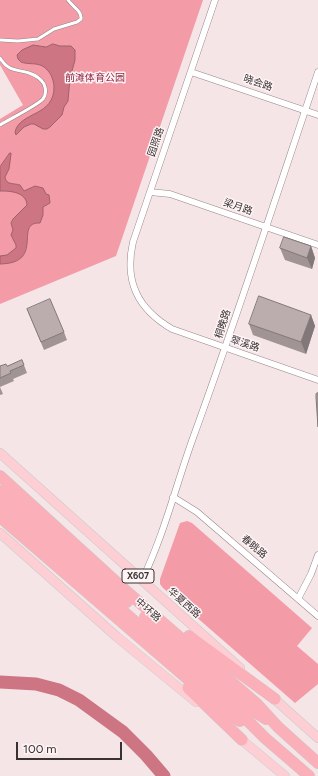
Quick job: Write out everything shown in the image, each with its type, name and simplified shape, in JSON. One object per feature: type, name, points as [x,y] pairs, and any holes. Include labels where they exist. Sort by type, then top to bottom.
[{"type":"highway","name":"中环路","points":[[0,476],[125,590],[257,704],[278,727],[318,763]]},
{"type":"highway","name":"中环路","points":[[0,492],[250,709],[278,727]]},
{"type":"highway","name":"中环路","points":[[0,504],[241,714],[265,738],[309,776]]},
{"type":"highway","name":"中环路","points":[[0,517],[226,712],[265,738]]},
{"type":"highway","points":[[125,590],[275,699]]},
{"type":"highway","points":[[96,601],[242,740]]},
{"type":"main road","name":"华夏西路","points":[[0,453],[318,738]]},
{"type":"main road","points":[[0,533],[117,637],[285,776]]},
{"type":"street","name":"园照路","points":[[136,292],[131,279],[130,256],[133,242],[215,0]]},
{"type":"street","name":"晓会路","points":[[191,72],[318,115]]},
{"type":"street","name":"桐晚路","points":[[142,580],[150,564],[226,348],[318,72]]},
{"type":"street","name":"梁月路","points":[[150,192],[170,194],[318,245]]},
{"type":"street","name":"翠溪路","points":[[136,292],[142,303],[151,314],[162,324],[172,330],[318,380]]},
{"type":"street","name":"春眺路","points":[[173,497],[197,512],[318,616]]},
{"type":"street","points":[[298,599],[311,574],[318,555]]},
{"type":"lane","points":[[0,40],[18,41],[38,38],[54,29],[78,22],[82,15],[68,0]]},
{"type":"lane","points":[[0,58],[10,69],[30,73],[39,78],[44,84],[46,92],[44,98],[0,125]]},
{"type":"green space","name":"前滩体育公园","points":[[0,0],[203,0],[116,256],[0,304],[0,119],[23,105],[0,65]]},
{"type":"green space","points":[[187,521],[192,523],[312,628],[297,646],[318,664],[318,684],[295,703],[160,584],[160,579],[180,523]]},
{"type":"shaded area","points":[[53,44],[60,46],[71,46],[75,50],[75,60],[70,78],[68,101],[64,107],[62,115],[47,129],[31,124],[24,127],[16,135],[15,132],[18,125],[23,120],[43,109],[49,103],[53,96],[54,86],[51,76],[46,69],[41,65],[21,62],[17,55],[22,50],[33,45],[46,47]]},
{"type":"shaded area","points":[[10,153],[9,169],[5,177],[6,180],[10,183],[20,185],[24,191],[35,186],[43,188],[46,194],[49,195],[50,203],[43,207],[43,215],[40,223],[32,224],[29,229],[26,250],[22,257],[14,262],[0,264],[0,256],[7,255],[16,248],[11,235],[13,230],[11,223],[27,205],[24,197],[21,195],[9,191],[0,191],[0,167]]},
{"type":"building","points":[[284,237],[311,246],[307,258],[280,248]]},
{"type":"building","points":[[259,296],[311,315],[301,342],[249,324]]},
{"type":"building","points":[[50,299],[64,332],[41,342],[27,309]]},
{"type":"building","points":[[22,360],[24,365],[10,371],[11,373],[0,378],[0,366],[6,364],[7,366]]},
{"type":"building","points":[[318,393],[318,427],[316,394]]},
{"type":"waterway","points":[[0,682],[36,684],[59,690],[79,700],[123,732],[164,776]]}]
